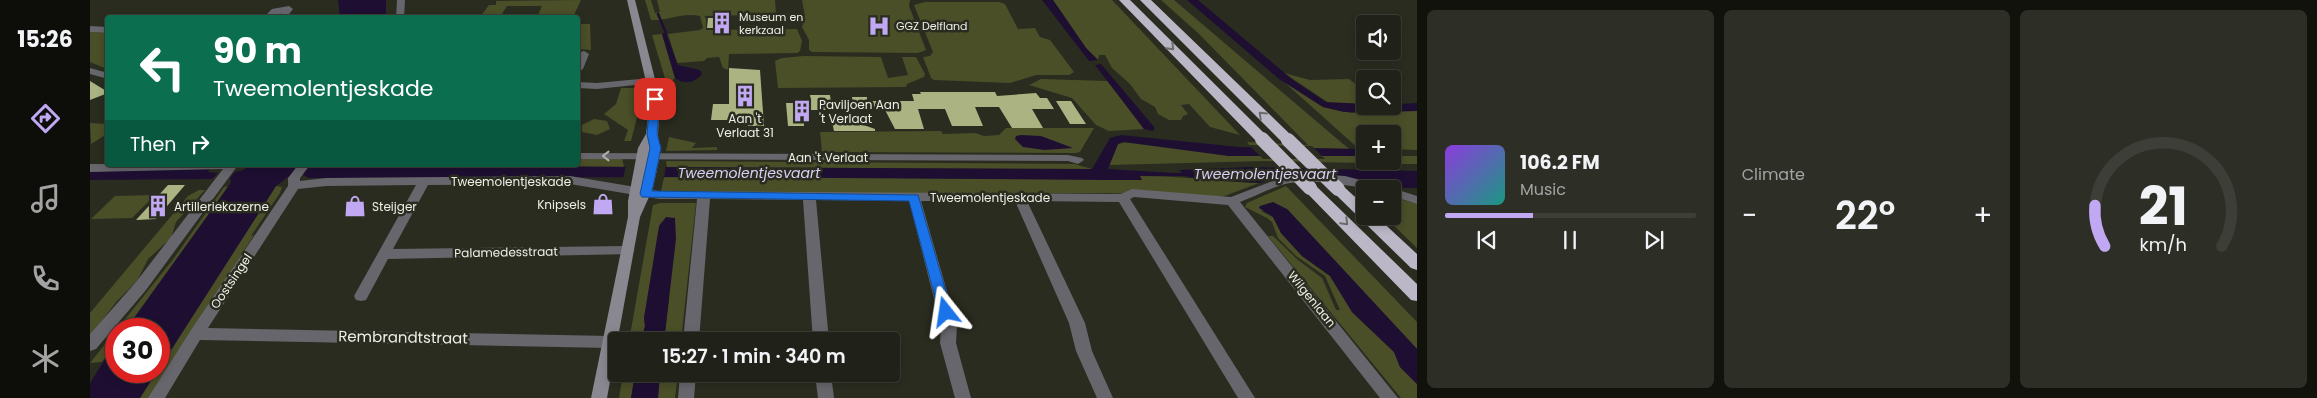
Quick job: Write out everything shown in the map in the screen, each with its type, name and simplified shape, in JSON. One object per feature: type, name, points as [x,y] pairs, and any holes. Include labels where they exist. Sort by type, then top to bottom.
[{"type":"highway","points":[[1124,0],[1417,295]]},
{"type":"highway","points":[[1145,0],[1356,205]]},
{"type":"highway","points":[[1376,225],[1417,264]]},
{"type":"main road","points":[[612,332],[634,217],[648,160],[655,148],[652,134],[655,99],[631,0]]},
{"type":"main road","points":[[599,398],[608,352]]},
{"type":"street","points":[[400,15],[401,0]]},
{"type":"street","points":[[271,15],[275,11],[289,9],[284,15]]},
{"type":"street","points":[[90,29],[105,30]]},
{"type":"street","points":[[580,64],[584,54]]},
{"type":"street","points":[[90,71],[105,75]]},
{"type":"street","points":[[580,85],[597,86],[650,81]]},
{"type":"street","name":"Aan 't Verlaat","points":[[580,156],[648,160],[1068,158],[1078,160]]},
{"type":"street","points":[[90,168],[149,167]]},
{"type":"street","points":[[90,345],[141,286],[229,170],[213,167]]},
{"type":"street","name":"Oostsingel","points":[[156,398],[303,167]]},
{"type":"street","name":"Tweemolentjeskade","points":[[294,182],[570,180],[641,194],[1124,198],[1132,193],[1232,202],[1276,183],[1304,178],[1345,180],[1356,183]]},
{"type":"street","points":[[361,296],[424,181]]},
{"type":"street","points":[[1401,195],[1417,200]]},
{"type":"street","points":[[692,332],[704,196]]},
{"type":"street","points":[[809,196],[820,332]]},
{"type":"street","points":[[914,197],[949,326],[948,343],[963,398]]},
{"type":"street","points":[[1019,197],[1077,324],[1084,351],[1105,398]]},
{"type":"street","points":[[1124,198],[1247,398]]},
{"type":"street","name":"Wilgenlaan","points":[[1232,202],[1390,398]]},
{"type":"street","name":"Palamedesstraat","points":[[384,254],[628,252]]},
{"type":"street","name":"Rembrandtstraat","points":[[196,334],[608,342]]},
{"type":"street","points":[[686,398],[687,382]]},
{"type":"street","points":[[825,382],[826,398]]},
{"type":"green space","points":[[581,0],[574,15],[538,15],[542,6],[507,6],[501,15],[482,15],[489,5],[496,5],[496,1]]},
{"type":"green space","points":[[645,0],[651,0],[655,13],[660,12],[657,0],[775,0],[776,14],[795,14],[704,16],[706,18],[706,30],[797,29],[802,41],[800,51],[797,53],[729,54],[728,70],[723,68],[719,57],[707,58],[704,61],[677,63],[668,34],[700,30],[703,28],[700,16],[688,15],[651,20]]},
{"type":"green space","points":[[802,0],[910,0],[909,6],[926,50],[918,53],[812,52],[809,50],[809,40],[802,27],[805,16]]},
{"type":"green space","points":[[1053,0],[1112,0],[1240,135],[1210,127],[1189,104],[1181,105],[1188,114],[1183,116],[1181,120],[1169,120],[1158,114],[1155,107],[1141,99],[1130,84],[1112,68],[1105,55],[1099,55],[1098,60],[1086,48]]},
{"type":"green space","points":[[1161,0],[1174,0],[1349,149],[1251,147],[1247,142],[1308,145],[1198,33]]},
{"type":"green space","points":[[925,2],[999,2],[1005,4],[1018,29],[1035,28],[1040,37],[1050,40],[1074,72],[1069,75],[1036,75],[1010,83],[934,80],[931,78],[923,57],[930,56],[933,52],[914,5]]},
{"type":"green space","points":[[580,24],[590,24],[591,50],[580,49]]},
{"type":"green space","points":[[90,32],[105,33],[105,68],[90,62]]},
{"type":"green space","points":[[662,34],[675,78],[667,85],[652,35]]},
{"type":"green space","points":[[804,56],[881,57],[888,78],[908,75],[902,57],[916,57],[925,74],[924,77],[907,84],[906,87],[778,88],[775,61],[782,58]]},
{"type":"green space","points":[[1284,73],[1310,80],[1349,79],[1356,84],[1356,104],[1329,103]]},
{"type":"green space","points":[[1041,79],[1108,81],[1144,129],[1109,131],[1096,125],[1072,98],[1029,85]]},
{"type":"green space","points":[[1283,81],[1323,107],[1356,113],[1356,115],[1401,115],[1401,111],[1417,111],[1417,150],[1401,149],[1401,125],[1356,125],[1356,146]]},
{"type":"green space","points":[[621,88],[636,88],[637,117],[631,141],[624,141],[628,130],[604,114],[616,104]]},
{"type":"green space","points":[[594,119],[607,121],[610,129],[597,135],[582,132],[582,125]]},
{"type":"green space","points":[[90,123],[105,124],[105,135],[91,144]]},
{"type":"green space","points":[[1006,128],[1094,128],[1080,152],[1076,153],[822,152],[820,132],[941,131],[943,134],[975,133],[984,136],[999,135]]},
{"type":"green space","points":[[669,137],[696,143],[692,148],[717,147],[717,150],[666,151]]},
{"type":"green space","points":[[1131,141],[1229,156],[1356,156],[1356,163],[1264,161],[1109,165],[1118,144]]},
{"type":"green space","points":[[1401,156],[1417,156],[1417,164],[1401,164]]},
{"type":"green space","points":[[580,158],[622,158],[624,167],[580,167]]},
{"type":"green space","points":[[666,161],[1074,164],[1092,169],[667,168]]},
{"type":"green space","points":[[1139,176],[1259,183],[1219,198],[1108,193],[666,194],[661,191],[664,177],[1141,179]]},
{"type":"green space","points":[[228,186],[179,258],[134,318],[126,318],[174,258],[224,187]]},
{"type":"green space","points":[[276,186],[282,187],[170,368],[170,351]]},
{"type":"green space","points":[[1286,186],[1417,322],[1417,349],[1287,209],[1261,211],[1273,217],[1281,233],[1302,256],[1330,276],[1352,312],[1394,352],[1400,367],[1417,384],[1417,398],[1401,398],[1268,236],[1273,236],[1298,260],[1322,278],[1336,310],[1340,310],[1325,276],[1296,256],[1278,238],[1272,222],[1245,207],[1247,203]]},
{"type":"green space","points":[[199,190],[205,190],[176,222],[171,238],[148,259],[137,281],[117,301],[90,336],[90,313],[188,196]]},
{"type":"green space","points":[[155,195],[132,218],[91,219],[115,196]]},
{"type":"green space","points":[[1401,199],[1417,204],[1417,248],[1393,225],[1401,225]]},
{"type":"green space","points":[[660,203],[696,203],[682,332],[665,332],[669,300],[661,221],[644,318],[643,332],[631,332],[653,205]]},
{"type":"green space","points":[[105,344],[105,358],[102,362],[90,363]]},
{"type":"green space","points":[[622,382],[634,382],[631,398],[619,398]]},
{"type":"green space","points":[[659,382],[677,382],[675,398],[658,398]]},
{"type":"green space","points":[[150,383],[160,383],[151,398],[140,398]]},
{"type":"water","points":[[338,0],[386,0],[386,15],[340,15]]},
{"type":"water","points":[[1042,0],[1053,0],[1086,48],[1098,60],[1089,61]]},
{"type":"water","points":[[1187,0],[1198,0],[1293,80],[1326,102],[1356,104],[1356,112],[1344,112],[1323,107],[1279,79]]},
{"type":"water","points":[[666,33],[678,65],[700,70],[702,74],[696,79],[682,82],[675,78],[662,34]]},
{"type":"water","points":[[1101,64],[1155,128],[1153,131],[1144,129],[1095,65]]},
{"type":"water","points":[[1417,103],[1417,111],[1401,111],[1401,104]]},
{"type":"water","name":"Tweemolentjesvaart","points":[[1121,135],[1239,147],[1356,149],[1356,156],[1229,156],[1123,142],[1118,144],[1108,169],[1173,173],[1182,173],[1179,170],[1251,167],[1417,171],[1417,188],[1401,188],[1401,180],[1356,180],[1356,184],[1313,177],[1279,177],[1259,183],[1206,180],[1184,176],[1140,176],[1142,180],[1105,180],[704,177],[308,178],[303,174],[288,177],[276,186],[170,352],[170,318],[134,318],[226,190],[231,182],[230,178],[235,172],[244,170],[246,167],[1092,169],[1110,138]]},
{"type":"water","points":[[1016,136],[1041,136],[1073,148],[1044,150],[1023,147],[1015,139]]},
{"type":"water","points":[[210,169],[208,172],[218,173],[212,179],[90,180],[90,170]]},
{"type":"water","points":[[1273,202],[1287,209],[1417,349],[1417,384],[1400,367],[1394,352],[1352,312],[1330,276],[1302,256],[1281,233],[1273,217],[1259,208]]},
{"type":"water","points":[[666,217],[675,218],[676,239],[665,332],[643,332],[644,318],[659,226]]},
{"type":"water","points":[[105,359],[105,383],[149,383],[140,398],[90,398],[90,383]]},
{"type":"water","points":[[634,382],[659,382],[658,398],[631,398]]},
{"type":"pier","points":[[1249,145],[1312,146],[1325,159],[1263,159]]},
{"type":"pier","points":[[626,165],[666,165],[664,179],[623,179]]},
{"type":"building","name":"Museum en kerkzaal","points":[[708,18],[724,18],[724,28],[707,28]]},
{"type":"building","name":"Aan 't Verlaat 31","points":[[729,68],[760,70],[764,126],[748,126],[747,120],[711,120],[713,104],[729,104]]},
{"type":"building","points":[[90,81],[105,90],[105,94],[90,100]]},
{"type":"building","name":"Paviljoen Aan 't Verlaat","points":[[920,92],[995,92],[997,96],[1036,93],[1040,98],[1047,98],[1054,109],[1032,109],[1043,128],[1012,128],[999,107],[975,107],[983,126],[952,126],[945,109],[918,109],[924,129],[895,129],[885,110],[854,110],[852,97],[867,97],[867,101],[914,101],[912,94],[921,94]]},
{"type":"building","points":[[810,95],[830,95],[832,110],[807,110],[806,100],[811,100]]},
{"type":"building","points":[[1056,101],[1071,101],[1086,124],[1070,124]]},
{"type":"building","points":[[786,103],[804,103],[804,126],[788,126]]},
{"type":"building","points":[[830,113],[875,129],[875,131],[834,131]]},
{"type":"building","name":"Artilleriekazerne","points":[[168,185],[185,185],[156,219],[136,220]]},
{"type":"waterway","points":[[658,14],[666,33]]},
{"type":"place","name":"Museum en kerkzaal","points":[[722,23]]},
{"type":"place","name":"GGZ Delfland","points":[[879,26]]},
{"type":"place","name":"Aan 't Verlaat 31","points":[[745,96]]},
{"type":"place","name":"Paviljoen Aan 't Verlaat","points":[[802,111]]},
{"type":"place","name":"Knipsels","points":[[603,204]]},
{"type":"place","name":"Artilleriekazerne","points":[[158,206]]},
{"type":"place","name":"Steijger","points":[[355,206]]},
{"type":"route","points":[[655,99],[652,134],[655,148],[646,194],[914,197],[946,312]]}]
